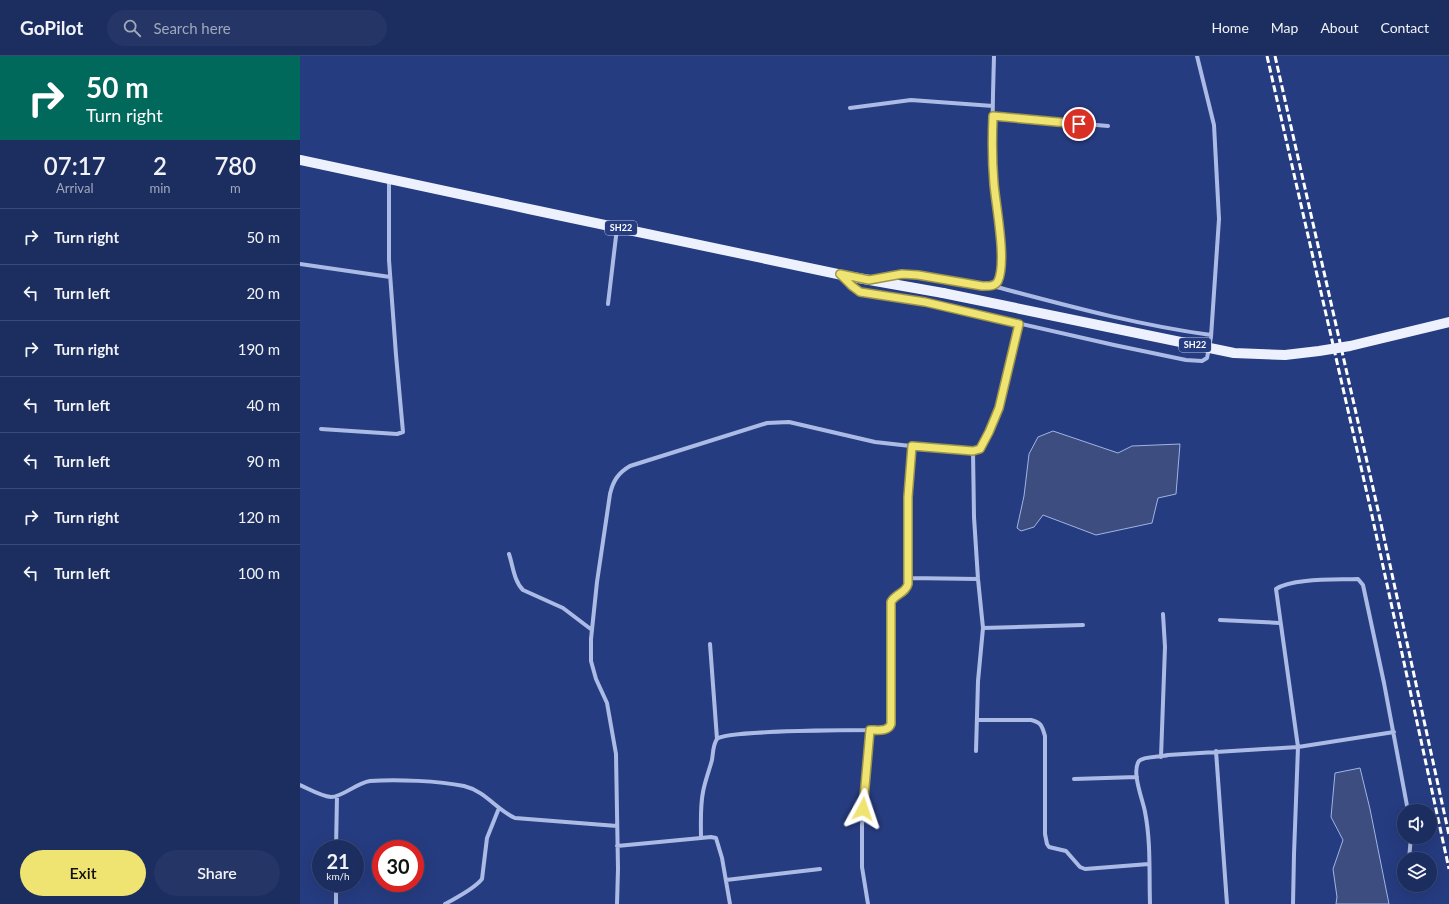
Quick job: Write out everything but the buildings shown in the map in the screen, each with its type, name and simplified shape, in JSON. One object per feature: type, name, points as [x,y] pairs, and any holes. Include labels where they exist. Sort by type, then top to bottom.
[{"type":"main road","name":"SH22","points":[[300,160],[617,228],[1234,353],[1285,355],[1319,351],[1350,346],[1449,322]]},
{"type":"street","points":[[993,286],[997,283],[1000,277],[1002,249],[994,184],[992,152],[994,56]]},
{"type":"street","points":[[840,274],[860,292],[925,302],[1186,360],[1202,361],[1207,358],[1211,335],[1219,219],[1214,125],[1197,56]]},
{"type":"street","points":[[850,108],[911,100],[993,106]]},
{"type":"street","points":[[993,116],[1108,126]]},
{"type":"street","points":[[321,429],[396,434],[403,432],[390,276],[390,179]]},
{"type":"street","points":[[608,304],[617,228]]},
{"type":"street","points":[[300,264],[390,276]]},
{"type":"street","points":[[869,280],[902,274],[918,275],[982,286],[993,286],[1080,309],[1182,331],[1211,335]]},
{"type":"street","points":[[617,904],[616,754],[607,703],[596,678],[591,661],[592,630],[597,582],[613,482],[622,471],[630,466],[767,423],[778,422],[789,422],[875,442],[973,451],[980,449],[999,408],[1019,324]]},
{"type":"street","points":[[717,739],[721,736],[732,734],[784,731],[886,730],[890,728],[891,602],[897,594],[907,587],[908,497],[912,446]]},
{"type":"street","points":[[973,451],[974,517],[983,628],[978,681],[976,751]]},
{"type":"street","points":[[510,554],[518,586],[523,590],[563,608],[592,630]]},
{"type":"street","points":[[908,578],[978,578]]},
{"type":"street","points":[[1293,904],[1298,747],[1276,589],[1281,585],[1304,582],[1358,579],[1361,581],[1365,589],[1394,732],[1407,804]]},
{"type":"street","points":[[1161,757],[1165,647],[1163,614]]},
{"type":"street","points":[[1220,620],[1280,623]]},
{"type":"street","points":[[983,628],[1083,625]]},
{"type":"street","points":[[701,838],[703,793],[717,739],[710,644]]},
{"type":"street","points":[[977,720],[1032,720],[1038,722],[1042,726],[1045,736],[1045,834],[1049,847],[1066,851],[1080,867],[1085,869],[1148,864]]},
{"type":"street","points":[[868,904],[862,867],[862,825],[870,730]]},
{"type":"street","points":[[1150,904],[1148,835],[1145,811],[1136,768],[1141,759],[1168,755],[1298,747],[1394,732]]},
{"type":"street","points":[[1216,752],[1227,904]]},
{"type":"street","points":[[1074,779],[1137,777]]},
{"type":"street","points":[[300,785],[331,797],[337,796],[359,784],[370,781],[413,781],[466,786],[480,792],[507,815],[515,818],[617,826]]},
{"type":"street","points":[[336,840],[337,796]]},
{"type":"street","points":[[445,904],[479,883],[482,879],[487,838],[499,808]]},
{"type":"street","points":[[617,846],[711,837],[716,838],[722,858],[730,904]]},
{"type":"street","points":[[726,880],[820,869]]},
{"type":"street","points":[[336,892],[336,904]]},
{"type":"water","points":[[1053,431],[1118,453],[1132,446],[1180,444],[1176,494],[1158,498],[1152,523],[1096,535],[1043,515],[1034,527],[1021,531],[1017,528],[1024,496],[1029,454],[1038,437]]},
{"type":"water","points":[[1360,768],[1370,809],[1389,904],[1336,904],[1337,897],[1333,869],[1343,840],[1331,817],[1335,773]]},
{"type":"railway","points":[[1267,56],[1371,511],[1449,869]]},
{"type":"railway","points":[[1275,56],[1378,510],[1449,835]]},
{"type":"route","points":[[863,809],[870,730],[886,730],[890,728],[891,724],[891,602],[897,594],[907,587],[908,584],[908,497],[912,446],[946,450],[973,451],[980,449],[999,408],[1019,324],[925,302],[860,292],[840,274],[869,280],[893,274],[918,275],[982,286],[993,286],[997,283],[1000,277],[1002,249],[994,184],[992,152],[993,116],[1079,124]]}]
